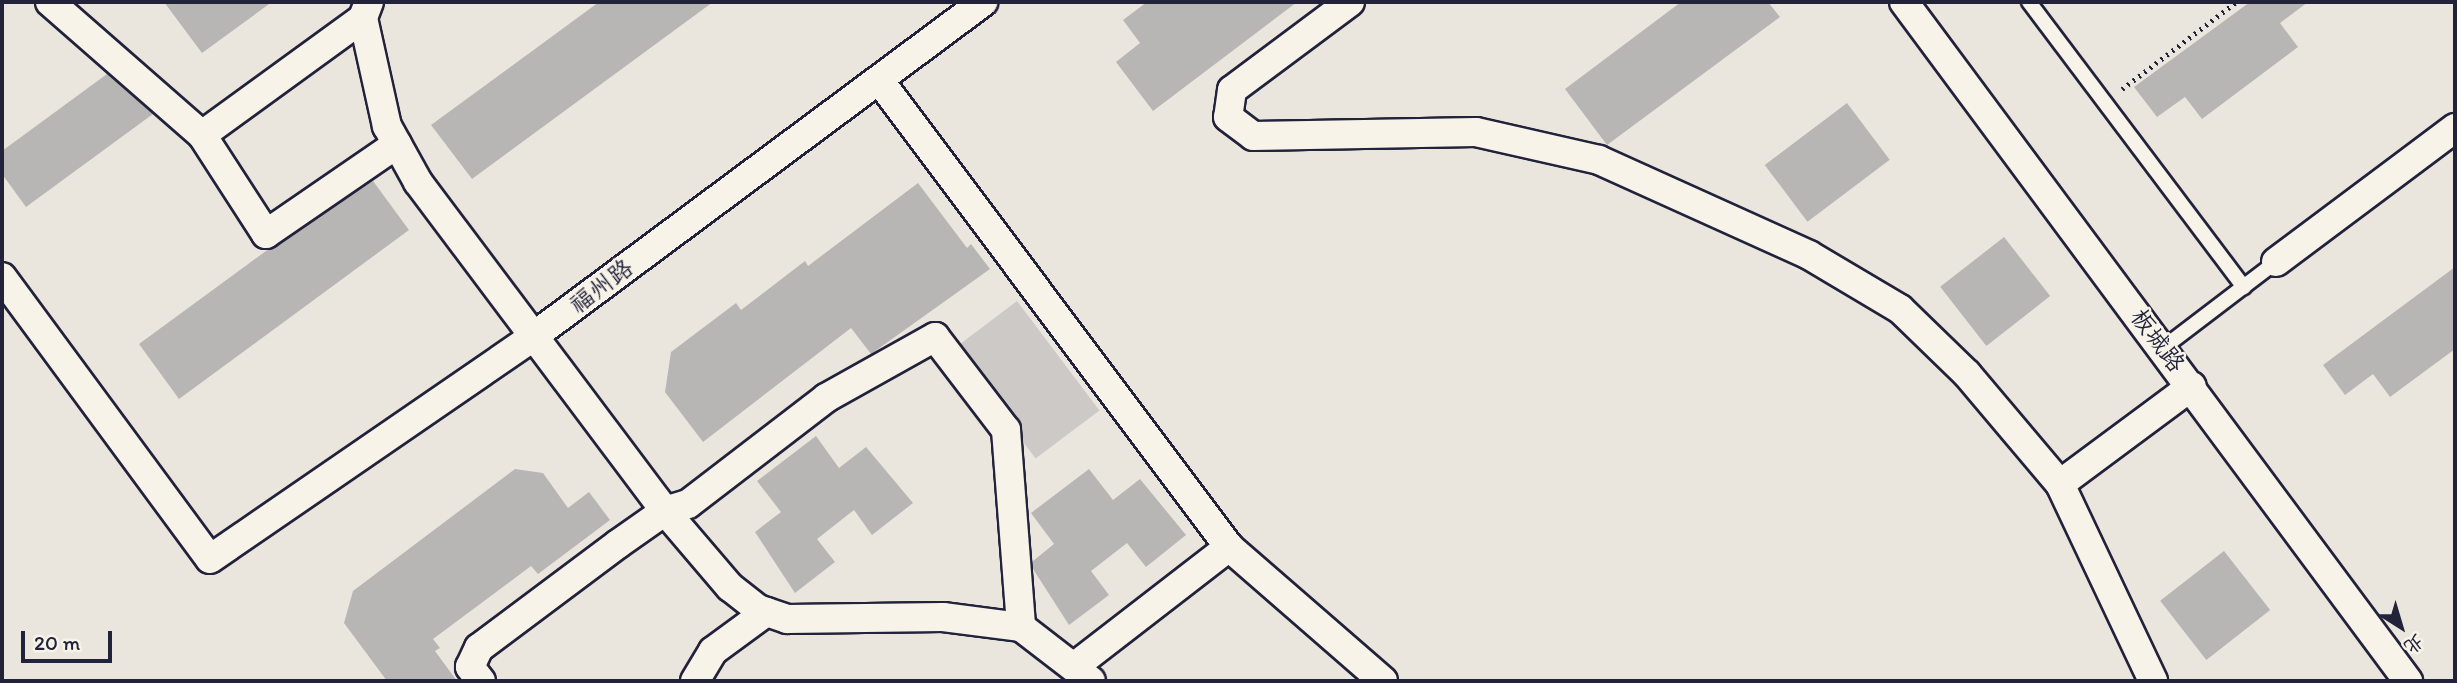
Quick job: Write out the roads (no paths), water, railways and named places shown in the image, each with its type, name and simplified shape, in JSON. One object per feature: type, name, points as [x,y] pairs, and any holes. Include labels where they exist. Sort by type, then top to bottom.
[{"type":"street","points":[[50,2],[202,135],[267,234],[397,144]]},
{"type":"street","name":"福州路","points":[[2,277],[210,559],[534,336],[983,2]]},
{"type":"street","points":[[1350,2],[1232,89],[1228,117],[1253,136],[1476,132],[1599,160],[1809,255],[1900,309],[1967,374],[2060,484],[2153,681]]},
{"type":"street","name":"板城路","points":[[1904,2],[2164,348],[2408,681]]},
{"type":"street","points":[[202,135],[366,10],[387,126],[418,181],[665,511],[730,587],[766,612],[787,619],[943,617],[1021,627],[1083,674],[1229,547]]},
{"type":"street","points":[[879,80],[1229,547],[1383,681]]},
{"type":"street","points":[[2276,262],[2455,128]]},
{"type":"street","points":[[481,681],[470,667],[479,648],[665,511],[688,504],[826,398],[935,337],[1006,430],[1021,627]]},
{"type":"street","points":[[2060,484],[2192,386]]},
{"type":"street","points":[[695,681],[713,651],[766,612]]},
{"type":"lane","points":[[2029,2],[2244,286]]},
{"type":"lane","points":[[2164,348],[2276,262]]}]
